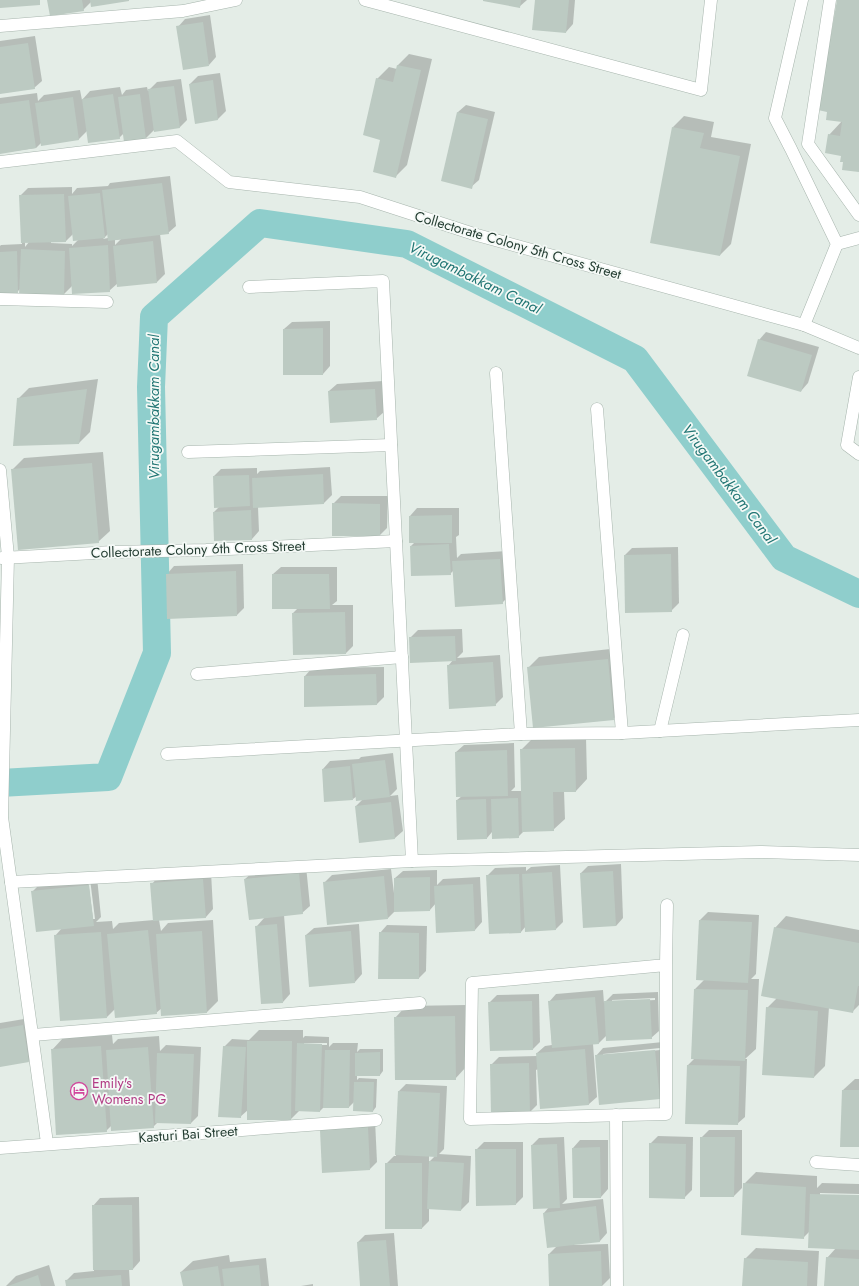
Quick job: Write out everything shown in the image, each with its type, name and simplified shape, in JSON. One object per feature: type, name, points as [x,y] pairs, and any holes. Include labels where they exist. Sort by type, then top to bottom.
[{"type":"street","points":[[0,26],[183,11],[236,0]]},
{"type":"street","points":[[365,0],[701,90],[710,0]]},
{"type":"street","points":[[802,0],[775,118],[837,244],[804,325]]},
{"type":"street","points":[[830,0],[808,144],[859,216]]},
{"type":"street","name":"Collectorate Colony 5th Cross Street","points":[[0,162],[177,141],[229,182],[360,197],[477,235],[804,325],[859,348]]},
{"type":"street","points":[[837,244],[859,238]]},
{"type":"street","points":[[250,287],[383,281],[412,861]]},
{"type":"street","points":[[0,299],[107,302]]},
{"type":"street","points":[[496,373],[521,734]]},
{"type":"street","points":[[859,377],[847,445],[859,454]]},
{"type":"street","points":[[597,408],[622,733]]},
{"type":"street","points":[[188,452],[391,445]]},
{"type":"street","points":[[0,470],[4,558],[1,817],[48,1143]]},
{"type":"street","name":"Collectorate Colony 6th Cross Street","points":[[4,558],[112,552],[206,550],[396,541]]},
{"type":"street","points":[[660,731],[683,635]]},
{"type":"street","points":[[197,674],[402,657]]},
{"type":"street","points":[[167,754],[521,734],[622,733],[859,720]]},
{"type":"street","points":[[11,882],[412,861],[760,852],[859,856]]},
{"type":"street","points":[[666,965],[472,983],[470,1119],[666,1114],[667,905]]},
{"type":"street","points":[[33,1035],[420,1002]]},
{"type":"street","points":[[616,1115],[617,1286]]},
{"type":"street","name":"Kasturi Bai Street","points":[[0,1148],[48,1143],[229,1132],[376,1120]]},
{"type":"street","points":[[816,1162],[859,1165]]},
{"type":"building","points":[[0,0],[40,0],[40,5],[0,8]]},
{"type":"building","points":[[47,0],[82,0],[84,11],[50,16]]},
{"type":"building","points":[[90,0],[129,0],[129,1],[91,7]]},
{"type":"building","points":[[483,0],[521,0],[520,8]]},
{"type":"building","points":[[535,0],[569,0],[566,33],[532,30]]},
{"type":"building","points":[[837,0],[859,0],[859,172],[842,170],[843,162],[840,162],[841,156],[825,153],[828,134],[840,136],[842,122],[826,120],[827,112],[818,110]]},
{"type":"building","points":[[203,22],[209,66],[183,70],[176,26]]},
{"type":"building","points":[[28,43],[35,89],[0,94],[0,47]]},
{"type":"building","points":[[397,65],[421,70],[396,178],[373,172],[380,140],[363,135],[376,78],[393,82]]},
{"type":"building","points":[[213,80],[218,120],[195,124],[189,84]]},
{"type":"building","points":[[174,86],[180,128],[154,132],[148,89]]},
{"type":"building","points":[[113,94],[120,139],[88,143],[82,99]]},
{"type":"building","points":[[140,94],[146,139],[124,142],[118,97]]},
{"type":"building","points":[[73,97],[79,140],[41,146],[35,103]]},
{"type":"building","points":[[29,100],[36,148],[0,154],[0,104]]},
{"type":"building","points":[[457,112],[488,119],[472,189],[441,181]]},
{"type":"building","points":[[672,127],[704,133],[700,148],[740,156],[720,256],[650,243]]},
{"type":"building","points":[[162,183],[169,234],[108,241],[102,190]]},
{"type":"building","points":[[100,193],[105,238],[73,241],[68,196]]},
{"type":"building","points":[[64,194],[66,242],[21,243],[19,195]]},
{"type":"building","points":[[153,241],[157,283],[117,287],[113,246]]},
{"type":"building","points":[[108,245],[110,292],[72,294],[69,248]]},
{"type":"building","points":[[21,249],[65,251],[64,296],[19,295]]},
{"type":"building","points":[[17,251],[18,293],[0,293],[0,252]]},
{"type":"building","points":[[323,328],[323,375],[283,375],[283,329]]},
{"type":"building","points":[[758,339],[812,355],[801,392],[747,376]]},
{"type":"building","points":[[87,389],[79,444],[13,446],[17,398]]},
{"type":"building","points":[[375,389],[377,420],[330,423],[328,391]]},
{"type":"building","points":[[92,463],[99,543],[18,550],[11,469]]},
{"type":"building","points":[[323,474],[324,504],[253,508],[252,478]]},
{"type":"building","points":[[249,475],[250,506],[214,508],[213,476]]},
{"type":"building","points":[[332,503],[380,504],[380,536],[332,536]]},
{"type":"building","points":[[251,510],[252,540],[214,541],[213,512]]},
{"type":"building","points":[[452,515],[452,543],[409,543],[409,516]]},
{"type":"building","points":[[449,544],[451,575],[411,576],[410,546]]},
{"type":"building","points":[[671,554],[672,612],[625,613],[624,555]]},
{"type":"building","points":[[500,559],[503,604],[455,607],[452,561]]},
{"type":"building","points":[[236,571],[237,616],[167,619],[166,574]]},
{"type":"building","points":[[272,574],[329,574],[330,609],[272,609]]},
{"type":"building","points":[[345,612],[346,654],[293,655],[292,613]]},
{"type":"building","points":[[455,636],[456,661],[410,663],[409,637]]},
{"type":"building","points":[[608,659],[614,720],[533,728],[527,667]]},
{"type":"building","points":[[493,662],[496,706],[449,709],[447,665]]},
{"type":"building","points":[[376,674],[377,705],[304,707],[304,676]]},
{"type":"building","points":[[575,748],[576,792],[553,792],[554,831],[522,832],[520,749]]},
{"type":"building","points":[[507,750],[508,796],[456,797],[455,752]]},
{"type":"building","points":[[385,760],[390,797],[356,801],[352,764]]},
{"type":"building","points":[[350,766],[353,800],[324,802],[322,769]]},
{"type":"building","points":[[518,798],[519,838],[492,839],[491,799]]},
{"type":"building","points":[[486,799],[487,839],[457,840],[456,800]]},
{"type":"building","points":[[391,802],[395,839],[359,843],[355,806]]},
{"type":"building","points":[[613,871],[616,926],[583,928],[580,873]]},
{"type":"building","points":[[552,872],[556,930],[525,932],[522,874]]},
{"type":"building","points":[[299,873],[303,914],[249,920],[244,879]]},
{"type":"building","points":[[519,874],[521,933],[489,934],[486,875]]},
{"type":"building","points":[[384,876],[388,919],[327,925],[323,882]]},
{"type":"building","points":[[430,877],[430,911],[394,912],[394,878]]},
{"type":"building","points":[[203,879],[206,918],[153,921],[150,883]]},
{"type":"building","points":[[473,884],[475,931],[436,933],[434,886]]},
{"type":"building","points":[[89,885],[94,926],[36,932],[31,891]]},
{"type":"building","points":[[699,920],[752,922],[748,983],[696,980]]},
{"type":"building","points":[[277,924],[283,1003],[261,1004],[255,926]]},
{"type":"building","points":[[774,927],[859,943],[859,986],[853,1013],[761,996]]},
{"type":"building","points":[[148,930],[157,1014],[115,1018],[107,934]]},
{"type":"building","points":[[202,931],[207,1013],[161,1016],[156,934]]},
{"type":"building","points":[[351,931],[355,983],[309,987],[305,935]]},
{"type":"building","points":[[101,932],[107,1018],[60,1021],[54,935]]},
{"type":"building","points":[[379,932],[419,933],[419,979],[378,979]]},
{"type":"building","points":[[694,989],[748,990],[745,1061],[691,1059]]},
{"type":"building","points":[[595,997],[599,1044],[552,1048],[548,1001]]},
{"type":"building","points":[[650,999],[652,1039],[606,1041],[604,1001]]},
{"type":"building","points":[[532,1001],[533,1050],[490,1051],[488,1002]]},
{"type":"building","points":[[766,1007],[818,1011],[814,1078],[762,1075]]},
{"type":"building","points":[[455,1016],[456,1080],[395,1080],[394,1017]]},
{"type":"building","points":[[23,1025],[29,1062],[0,1067],[0,1029]]},
{"type":"building","points":[[247,1041],[292,1041],[291,1120],[247,1120]]},
{"type":"building","points":[[297,1043],[322,1044],[320,1112],[295,1111]]},
{"type":"building","name":"Emily's Womens PG","points":[[101,1046],[107,1132],[56,1135],[51,1049]]},
{"type":"building","points":[[223,1046],[246,1047],[241,1118],[218,1117]]},
{"type":"building","points":[[148,1047],[154,1128],[111,1131],[106,1050]]},
{"type":"building","points":[[585,1049],[589,1105],[540,1109],[536,1053]]},
{"type":"building","points":[[325,1050],[350,1050],[349,1108],[323,1108]]},
{"type":"building","points":[[655,1050],[660,1099],[599,1105],[595,1055]]},
{"type":"building","points":[[380,1052],[380,1076],[355,1076],[355,1053]]},
{"type":"building","points":[[157,1053],[194,1054],[191,1124],[155,1123]]},
{"type":"building","points":[[529,1063],[530,1114],[491,1115],[490,1064]]},
{"type":"building","points":[[687,1065],[740,1066],[738,1125],[685,1124]]},
{"type":"building","points":[[354,1082],[374,1082],[373,1112],[353,1111]]},
{"type":"building","points":[[842,1090],[859,1090],[859,1147],[840,1147]]},
{"type":"building","points":[[398,1091],[440,1093],[437,1157],[395,1155]]},
{"type":"building","points":[[368,1127],[370,1170],[322,1173],[320,1130]]},
{"type":"building","points":[[700,1137],[735,1137],[734,1197],[700,1197]]},
{"type":"building","points":[[649,1143],[686,1144],[685,1199],[649,1198]]},
{"type":"building","points":[[557,1144],[560,1208],[533,1209],[531,1145]]},
{"type":"building","points":[[600,1147],[601,1198],[573,1198],[572,1148]]},
{"type":"building","points":[[475,1149],[516,1149],[516,1205],[476,1206]]},
{"type":"building","points":[[429,1161],[464,1163],[461,1211],[427,1209]]},
{"type":"building","points":[[385,1163],[422,1163],[422,1229],[385,1229]]},
{"type":"building","points":[[743,1183],[806,1187],[804,1239],[741,1235]]},
{"type":"building","points":[[810,1194],[859,1195],[859,1250],[808,1248]]},
{"type":"building","points":[[92,1205],[132,1205],[133,1270],[93,1270]]},
{"type":"building","points":[[596,1206],[600,1242],[547,1248],[543,1213]]},
{"type":"building","points":[[386,1240],[390,1286],[360,1286],[357,1242]]},
{"type":"building","points":[[601,1251],[602,1286],[549,1286],[548,1254]]},
{"type":"building","points":[[826,1257],[859,1259],[859,1286],[824,1286]]},
{"type":"building","points":[[744,1258],[808,1262],[807,1286],[742,1286]]},
{"type":"building","points":[[259,1265],[261,1286],[224,1286],[222,1269]]},
{"type":"building","points":[[218,1266],[221,1286],[183,1286],[180,1272]]},
{"type":"building","points":[[38,1275],[41,1286],[8,1286]]},
{"type":"building","points":[[121,1275],[122,1286],[66,1286],[65,1280]]},
{"type":"waterway","name":"Virugambakkam Canal","points":[[0,783],[108,777],[157,653],[151,387],[154,317],[260,223],[407,244],[635,359],[784,558],[859,594]]},
{"type":"place","name":"Emily's Womens PG","points":[[79,1091]]}]
